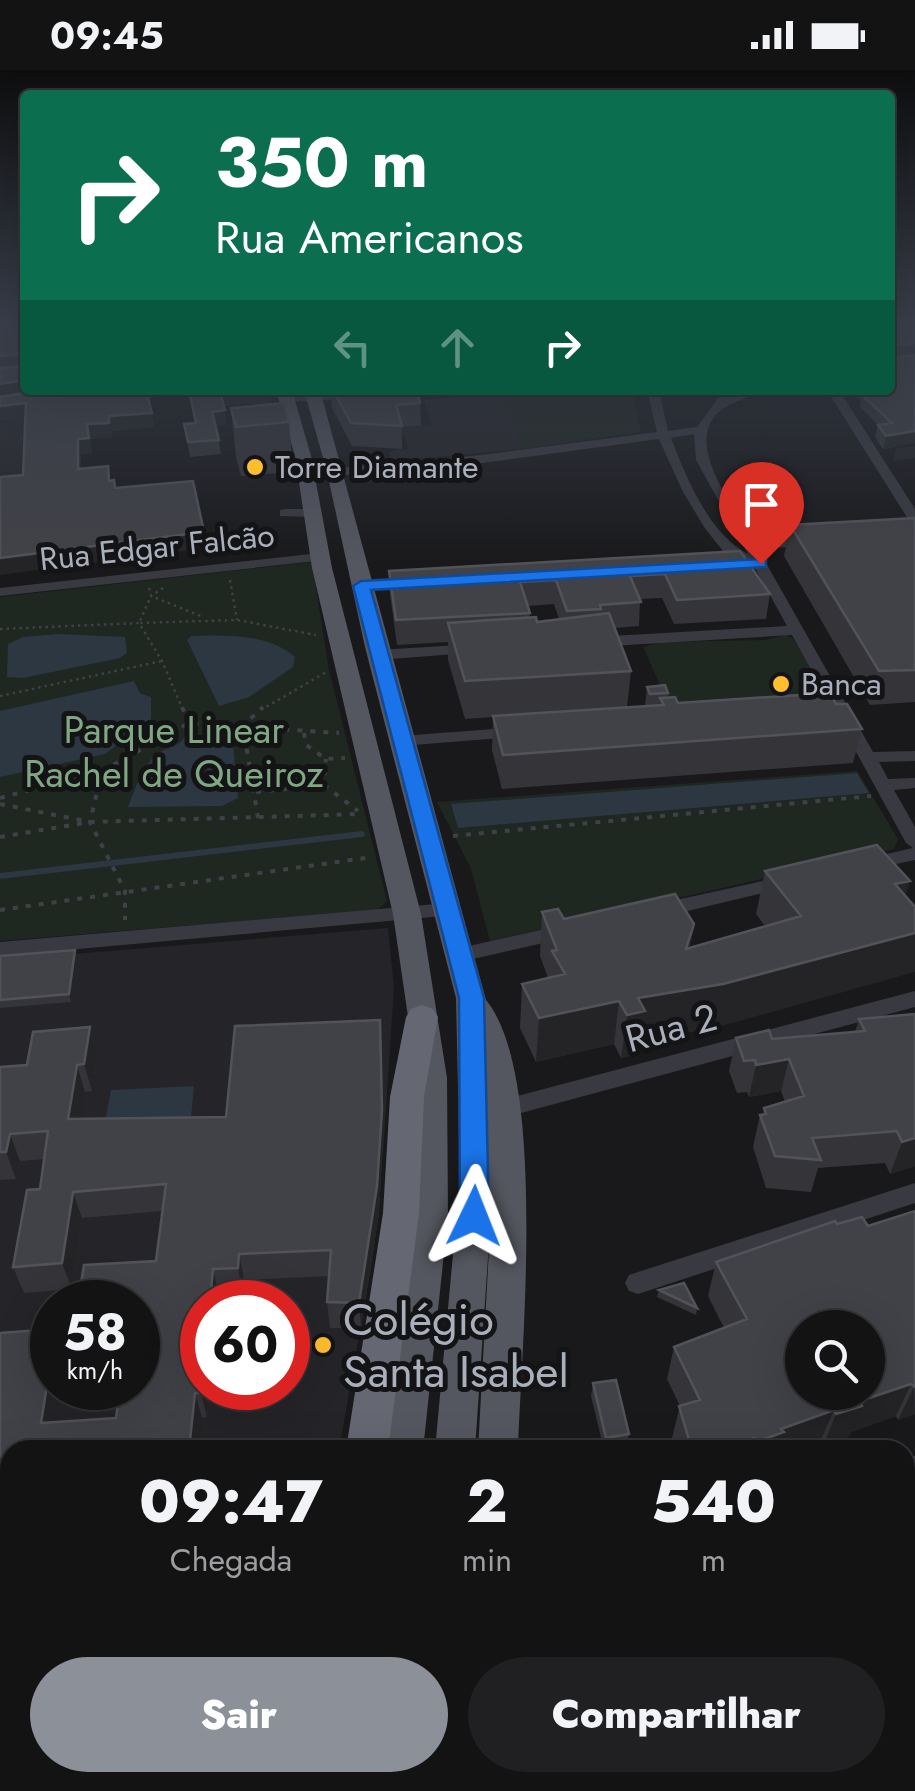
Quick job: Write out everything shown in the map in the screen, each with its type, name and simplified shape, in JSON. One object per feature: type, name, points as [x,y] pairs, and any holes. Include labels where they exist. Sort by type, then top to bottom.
[{"type":"highway","points":[[368,1440],[400,1212],[407,1097],[422,1017]]},
{"type":"main road","points":[[287,403],[407,914],[432,1078],[431,1216],[405,1440]]},
{"type":"main road","points":[[317,403],[377,651],[460,955],[472,998],[490,1031],[510,1191],[498,1440]]},
{"type":"main road","points":[[320,556],[337,558],[347,566],[362,627],[377,651]]},
{"type":"main road","points":[[456,1440],[477,1178],[472,998]]},
{"type":"street","points":[[655,403],[663,435],[722,541],[738,556],[761,564]]},
{"type":"street","points":[[726,403],[704,424],[697,443],[702,460],[798,630],[833,710],[869,757],[915,843]]},
{"type":"street","points":[[840,403],[914,528]]},
{"type":"street","points":[[657,414],[704,424]]},
{"type":"street","points":[[336,472],[499,457],[663,435],[704,424]]},
{"type":"street","points":[[285,513],[313,513]]},
{"type":"street","points":[[722,541],[719,562],[761,564]]},
{"type":"street","points":[[750,545],[824,541]]},
{"type":"street","name":"Rua Edgar Falcão","points":[[0,592],[320,556]]},
{"type":"street","points":[[361,586],[438,582]]},
{"type":"street","points":[[581,643],[798,630]]},
{"type":"street","points":[[377,651],[486,648]]},
{"type":"street","points":[[401,741],[544,730]]},
{"type":"street","points":[[869,757],[915,756]]},
{"type":"street","points":[[886,789],[915,783]]},
{"type":"street","points":[[839,871],[915,854]]},
{"type":"street","points":[[629,918],[800,879]]},
{"type":"street","points":[[0,949],[448,910]]},
{"type":"street","points":[[460,955],[591,926]]},
{"type":"street","name":"Rua 2","points":[[502,1109],[915,999]]},
{"type":"street","points":[[638,1283],[915,1193]]},
{"type":"path","points":[[229,574],[237,620]]},
{"type":"path","points":[[140,623],[151,596],[175,580]]},
{"type":"path","points":[[148,583],[151,596]]},
{"type":"path","points":[[151,596],[207,619]]},
{"type":"path","points":[[0,629],[207,619],[237,620],[322,636],[318,620]]},
{"type":"path","points":[[140,623],[162,661],[189,723]]},
{"type":"path","points":[[0,696],[162,661]]},
{"type":"path","points":[[242,726],[270,702],[329,670]]},
{"type":"path","points":[[0,801],[102,771],[189,723],[344,733],[340,718]]},
{"type":"path","points":[[242,726],[258,818]]},
{"type":"path","points":[[304,731],[306,745],[326,759],[349,759],[346,746]]},
{"type":"path","points":[[324,784],[326,759]]},
{"type":"path","points":[[102,771],[90,825],[125,891],[125,926]]},
{"type":"path","points":[[256,792],[324,784],[362,814]]},
{"type":"path","points":[[428,839],[886,789]]},
{"type":"path","points":[[358,795],[365,828]]},
{"type":"path","points":[[0,801],[90,825]]},
{"type":"path","points":[[0,837],[90,825],[362,814]]},
{"type":"path","points":[[0,910],[372,858],[368,843]]},
{"type":"shaded area","points":[[425,403],[505,403],[523,449],[392,461],[389,451],[409,449],[401,428],[432,426]]},
{"type":"shaded area","points":[[27,418],[71,469],[0,476],[0,422]]},
{"type":"shaded area","points":[[191,636],[246,637],[272,643],[295,657],[293,667],[249,697],[219,706],[187,640]]},
{"type":"shaded area","points":[[23,637],[125,637],[127,653],[120,658],[23,678],[7,677],[8,644]]},
{"type":"shaded area","points":[[134,681],[140,693],[151,697],[151,719],[105,754],[0,777],[0,711]]},
{"type":"shaded area","points":[[185,736],[223,737],[233,744],[238,798],[222,806],[128,807],[147,764]]},
{"type":"shaded area","points":[[857,773],[869,793],[458,828],[451,804]]},
{"type":"shaded area","name":"Colégio Santa Isabel","points":[[388,928],[394,987],[383,1153],[373,1256],[341,1440],[0,1440],[0,960]]},
{"type":"shaded area","points":[[194,1086],[191,1118],[105,1122],[111,1090]]},
{"type":"green space","points":[[505,403],[635,403],[641,432],[523,449]]},
{"type":"green space","name":"Parque Linear Rachel de Queiroz","points":[[312,562],[329,670],[387,901],[378,910],[0,941],[0,597]]},
{"type":"green space","points":[[785,635],[793,638],[829,699],[673,714],[643,647],[662,642],[764,640]]},
{"type":"green space","points":[[857,771],[898,839],[894,849],[490,941],[471,869],[437,802]]},
{"type":"building","points":[[26,403],[149,403],[152,413],[109,416],[109,423],[87,424],[89,438],[78,439],[78,469],[108,466],[109,481],[114,480],[115,488],[193,481],[204,532],[0,558],[0,477],[23,475]]},
{"type":"building","points":[[192,403],[223,403],[225,410],[212,412],[219,440],[188,442],[184,424],[196,423]]},
{"type":"building","points":[[284,403],[289,422],[236,427],[231,408]]},
{"type":"building","points":[[340,403],[416,403],[396,405],[402,426],[351,423]]},
{"type":"building","points":[[871,403],[915,403],[915,431],[886,436],[878,425],[892,423]]},
{"type":"building","points":[[915,518],[915,670],[879,671],[790,525]]},
{"type":"building","points":[[740,551],[770,594],[677,600],[665,574],[630,576],[641,602],[567,611],[556,580],[520,582],[530,613],[396,620],[389,571]]},
{"type":"building","points":[[609,613],[631,671],[465,681],[448,623],[536,617],[537,622]]},
{"type":"building","points":[[665,685],[668,693],[650,694],[647,687]]},
{"type":"building","points":[[830,693],[836,704],[847,704],[862,729],[503,755],[493,716],[664,705],[660,698],[675,697],[678,703]]},
{"type":"building","points":[[877,845],[910,881],[895,884],[915,907],[915,933],[723,984],[638,998],[645,1011],[627,1015],[619,1001],[539,1018],[522,984],[565,974],[552,951],[557,950],[542,912],[558,909],[564,919],[675,894],[694,924],[686,949],[801,916],[765,871]]},
{"type":"building","points":[[75,950],[69,994],[0,1000],[0,956]]},
{"type":"building","points":[[915,1014],[915,1138],[902,1142],[897,1131],[812,1138],[821,1160],[775,1156],[760,1115],[766,1114],[764,1108],[804,1096],[789,1059],[756,1065],[755,1060],[744,1061],[736,1038],[769,1030],[772,1039],[865,1031],[859,1019]]},
{"type":"building","points":[[380,1020],[382,1110],[377,1186],[359,1303],[327,1302],[331,1250],[239,1254],[238,1268],[213,1269],[212,1280],[180,1280],[180,1410],[193,1410],[190,1440],[0,1440],[0,1333],[30,1331],[30,1410],[43,1410],[41,1423],[116,1418],[117,1410],[160,1410],[160,1280],[82,1280],[84,1265],[156,1261],[166,1184],[73,1192],[62,1263],[13,1267],[27,1190],[40,1189],[48,1131],[10,1134],[6,1152],[0,1152],[0,1067],[27,1065],[33,1032],[90,1027],[84,1064],[77,1065],[68,1119],[226,1117],[235,1026]]},
{"type":"building","points":[[915,1211],[915,1387],[911,1384],[885,1393],[885,1310],[785,1310],[785,1410],[834,1410],[762,1440],[689,1440],[679,1406],[700,1400],[674,1347],[747,1319],[716,1262],[835,1221],[837,1224],[862,1217],[868,1226]]},
{"type":"building","points":[[684,1283],[697,1308],[659,1290]]},
{"type":"building","points":[[616,1380],[629,1434],[606,1438],[593,1383]]},
{"type":"waterway","points":[[0,876],[362,834]]},
{"type":"place","name":"Torre Diamante","points":[[255,467]]},
{"type":"place","name":"Banca","points":[[781,684]]},
{"type":"place","name":"Colégio Santa Isabel","points":[[323,1345]]},
{"type":"route","points":[[474,1216],[477,1178],[472,998],[361,586],[761,564]]}]
